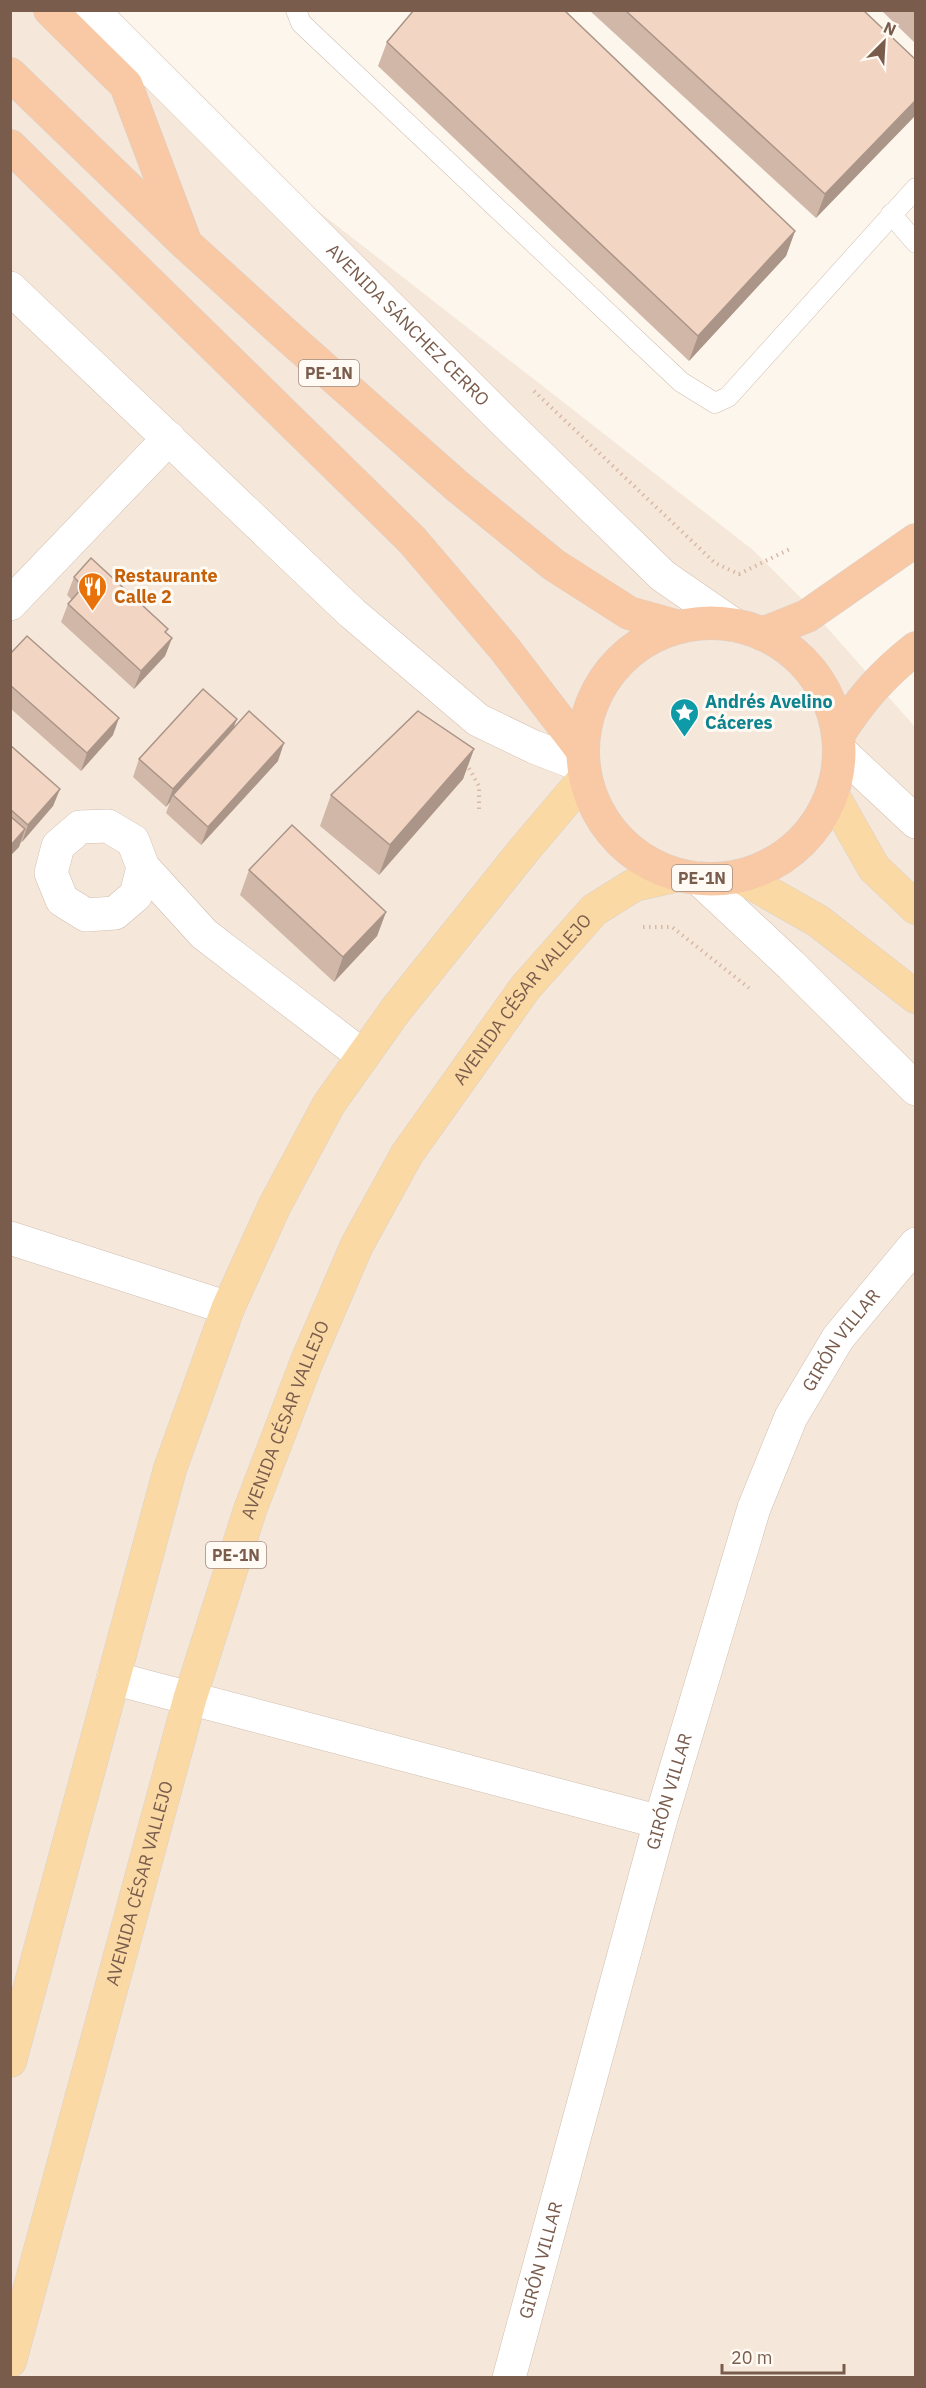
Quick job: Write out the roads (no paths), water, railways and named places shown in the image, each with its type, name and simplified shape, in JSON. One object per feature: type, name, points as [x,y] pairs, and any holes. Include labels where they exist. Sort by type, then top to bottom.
[{"type":"highway","points":[[50,10],[126,85],[186,244]]},
{"type":"highway","name":"PE-1N","points":[[10,74],[186,244],[457,486],[554,565],[629,613],[679,627]]},
{"type":"highway","name":"PE-1N","points":[[10,146],[412,540],[504,648],[584,765]]},
{"type":"highway","points":[[748,630],[807,616],[915,540]]},
{"type":"highway","name":"PE-1N","points":[[706,623],[748,630],[782,644],[814,675],[825,694],[834,714],[839,743],[838,773],[832,794],[824,814],[811,832],[779,860],[739,876],[689,876],[660,868],[626,847],[600,815],[591,798],[584,765],[585,726],[591,703],[602,682],[617,663],[635,647],[656,635],[679,627],[706,623]]},
{"type":"highway","points":[[839,743],[860,702],[897,663],[915,648]]},
{"type":"main road","points":[[10,2061],[170,1470],[228,1308],[280,1195],[329,1104],[395,1011],[524,850],[584,765]]},
{"type":"main road","points":[[832,794],[874,868],[915,908]]},
{"type":"main road","name":"AVENIDA CÉSAR VALLEJO","points":[[10,2361],[190,1698],[250,1510],[307,1361],[357,1245],[407,1154],[525,988],[594,910],[634,885],[689,876]]},
{"type":"main road","points":[[739,876],[818,921],[915,997]]},
{"type":"street","name":"AVENIDA SÁNCHEZ CERRO","points":[[92,10],[498,416],[663,576],[748,630]]},
{"type":"street","points":[[10,288],[352,614],[478,720],[534,747],[584,765]]},
{"type":"street","points":[[10,604],[169,438]]},
{"type":"street","points":[[839,743],[915,822]]},
{"type":"street","points":[[143,867],[204,934],[363,1056]]},
{"type":"street","points":[[689,876],[791,965],[915,1089]]},
{"type":"street","points":[[10,1238],[228,1308]]},
{"type":"street","name":"GIRÓN VILLAR","points":[[509,2378],[660,1822],[754,1508],[791,1417],[838,1338],[915,1244]]},
{"type":"street","points":[[113,1678],[660,1822]]},
{"type":"lane","points":[[296,10],[301,23],[681,382],[715,403],[728,397],[915,188]]},
{"type":"lane","points":[[891,214],[915,243]]},
{"type":"place","name":"Restaurante Calle 2","points":[[93,612]]},
{"type":"place","name":"Andrés Avelino Cáceres","points":[[684,738]]}]
